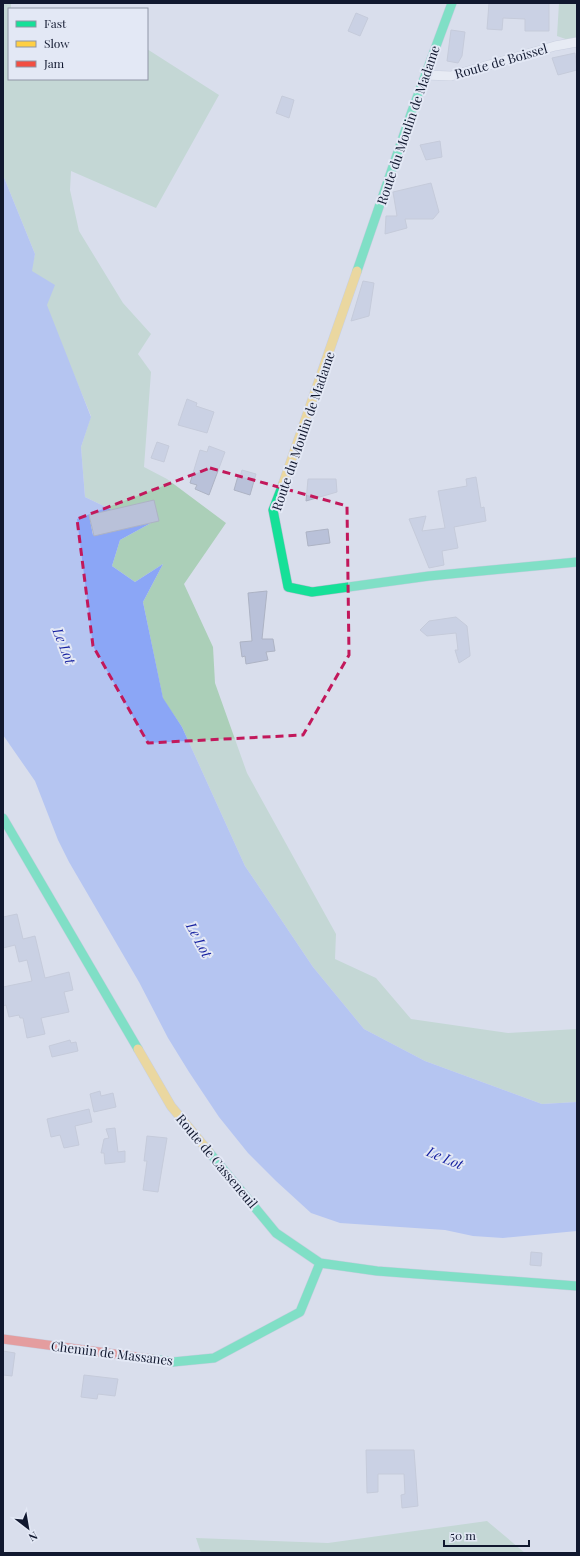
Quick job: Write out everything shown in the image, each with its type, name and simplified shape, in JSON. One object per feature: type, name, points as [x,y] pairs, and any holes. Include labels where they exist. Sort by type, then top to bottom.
[{"type":"street","name":"Route du Moulin de Madame","points":[[452,3],[425,75],[310,410],[273,510],[280,553],[288,587],[312,592],[429,576],[577,562]]},
{"type":"street","name":"Route de Boissel","points":[[425,75],[451,76],[555,46],[577,42]]},
{"type":"street","name":"Route de Casseneuil","points":[[3,818],[171,1106],[276,1233],[320,1263],[377,1271],[577,1286]]},
{"type":"street","name":"Chemin de Massanes","points":[[3,1338],[173,1362],[214,1358],[300,1312],[320,1263]]},
{"type":"highlighted area","points":[[210,468],[347,506],[349,655],[303,735],[148,743],[93,646],[77,519]]},
{"type":"green space","points":[[3,3],[11,3],[11,8],[8,8],[8,80],[148,80],[148,50],[219,95],[156,208],[71,171],[70,190],[79,231],[123,303],[151,334],[138,354],[151,372],[144,467],[167,479],[226,523],[184,584],[213,647],[215,683],[247,773],[336,934],[335,959],[376,978],[411,1019],[508,1033],[577,1029],[577,1102],[542,1104],[425,1061],[364,1029],[313,967],[245,866],[182,727],[163,699],[143,602],[163,564],[135,582],[112,566],[120,540],[151,523],[112,510],[85,497],[81,447],[91,416],[31,271],[35,254],[3,175]]},
{"type":"green space","points":[[559,3],[577,3],[577,43],[557,36]]},
{"type":"green space","points":[[487,1521],[525,1553],[201,1553],[196,1538],[328,1543]]},
{"type":"water","name":"Le Lot","points":[[3,175],[35,254],[32,271],[55,285],[47,305],[91,417],[81,447],[85,497],[112,510],[89,515],[93,535],[151,523],[120,540],[112,566],[135,582],[163,564],[143,602],[163,698],[182,727],[245,866],[313,967],[364,1029],[425,1061],[542,1104],[577,1102],[577,1231],[503,1238],[473,1236],[445,1230],[340,1223],[311,1213],[248,1153],[219,1117],[168,1038],[139,982],[69,862],[58,840],[35,781],[3,735]]},
{"type":"building","points":[[489,3],[549,3],[549,31],[525,31],[525,19],[503,18],[502,30],[487,29]]},
{"type":"building","points":[[356,13],[368,18],[360,36],[348,31]]},
{"type":"building","points":[[451,30],[465,32],[462,56],[458,63],[447,61]]},
{"type":"building","points":[[575,53],[577,70],[558,75],[552,58]]},
{"type":"building","points":[[282,96],[294,100],[289,118],[276,113]]},
{"type":"building","points":[[440,141],[442,157],[426,160],[420,145]]},
{"type":"building","points":[[431,183],[439,212],[433,219],[405,219],[407,228],[385,234],[386,216],[397,216],[393,192]]},
{"type":"building","points":[[363,281],[374,283],[369,316],[351,321]]},
{"type":"building","points":[[187,399],[197,403],[196,406],[214,412],[207,433],[178,425]]},
{"type":"building","points":[[157,442],[169,446],[164,462],[151,458]]},
{"type":"building","points":[[209,446],[225,452],[209,495],[195,489],[197,485],[190,483],[200,450],[207,452]]},
{"type":"building","points":[[242,470],[256,474],[250,495],[234,490],[238,476],[240,477]]},
{"type":"building","points":[[476,477],[481,508],[484,507],[486,521],[454,527],[458,548],[442,551],[444,565],[429,568],[409,519],[426,516],[422,531],[445,528],[438,491],[467,486],[466,479]]},
{"type":"building","points":[[308,479],[336,479],[337,492],[306,501]]},
{"type":"building","points":[[154,500],[159,521],[94,536],[89,515]]},
{"type":"building","points":[[328,529],[330,543],[308,546],[306,532]]},
{"type":"building","points":[[267,591],[262,639],[273,639],[275,651],[266,652],[268,660],[246,664],[245,656],[242,657],[240,642],[252,641],[248,593]]},
{"type":"building","points":[[456,617],[467,626],[470,654],[470,656],[459,663],[455,650],[458,650],[456,633],[427,636],[420,630],[429,621]]},
{"type":"building","points":[[17,914],[23,939],[35,936],[45,978],[69,972],[73,990],[64,992],[69,1012],[41,1018],[45,1034],[27,1038],[23,1018],[20,1018],[19,1015],[9,1017],[6,1005],[3,1006],[3,987],[32,981],[27,960],[19,962],[15,945],[3,948],[3,917]]},
{"type":"building","points":[[70,1040],[71,1043],[76,1042],[78,1051],[52,1057],[49,1046]]},
{"type":"building","points":[[100,1091],[101,1096],[113,1093],[116,1107],[94,1112],[90,1094]]},
{"type":"building","points":[[89,1109],[92,1122],[75,1126],[79,1145],[64,1148],[60,1135],[51,1137],[47,1119]]},
{"type":"building","points":[[115,1128],[118,1152],[125,1151],[125,1162],[105,1164],[104,1153],[101,1153],[104,1139],[109,1138],[106,1129]]},
{"type":"building","points":[[147,1136],[167,1138],[158,1192],[143,1190],[147,1161],[144,1161]]},
{"type":"building","points":[[531,1252],[542,1253],[541,1266],[530,1265]]},
{"type":"building","points":[[3,1351],[15,1353],[12,1376],[3,1375]]},
{"type":"building","points":[[84,1375],[118,1379],[115,1396],[98,1394],[97,1399],[81,1397]]},
{"type":"building","points":[[366,1450],[414,1450],[418,1506],[402,1508],[401,1495],[405,1494],[404,1474],[378,1474],[378,1492],[367,1493]]},
{"type":"traffic: fast","points":[[357,271],[412,111],[452,3]]},
{"type":"traffic: fast","points":[[283,484],[273,510],[288,587],[312,592],[429,576],[577,562]]},
{"type":"traffic: fast","points":[[3,818],[138,1049]]},
{"type":"traffic: fast","points":[[209,1152],[276,1233],[320,1263],[377,1271],[577,1286]]},
{"type":"traffic: fast","points":[[152,1359],[173,1362],[214,1358],[300,1312],[320,1263]]},
{"type":"traffic: slow","points":[[283,484],[357,271]]},
{"type":"traffic: slow","points":[[138,1049],[171,1106],[209,1152]]},
{"type":"traffic: jam","points":[[3,1339],[152,1359]]}]
